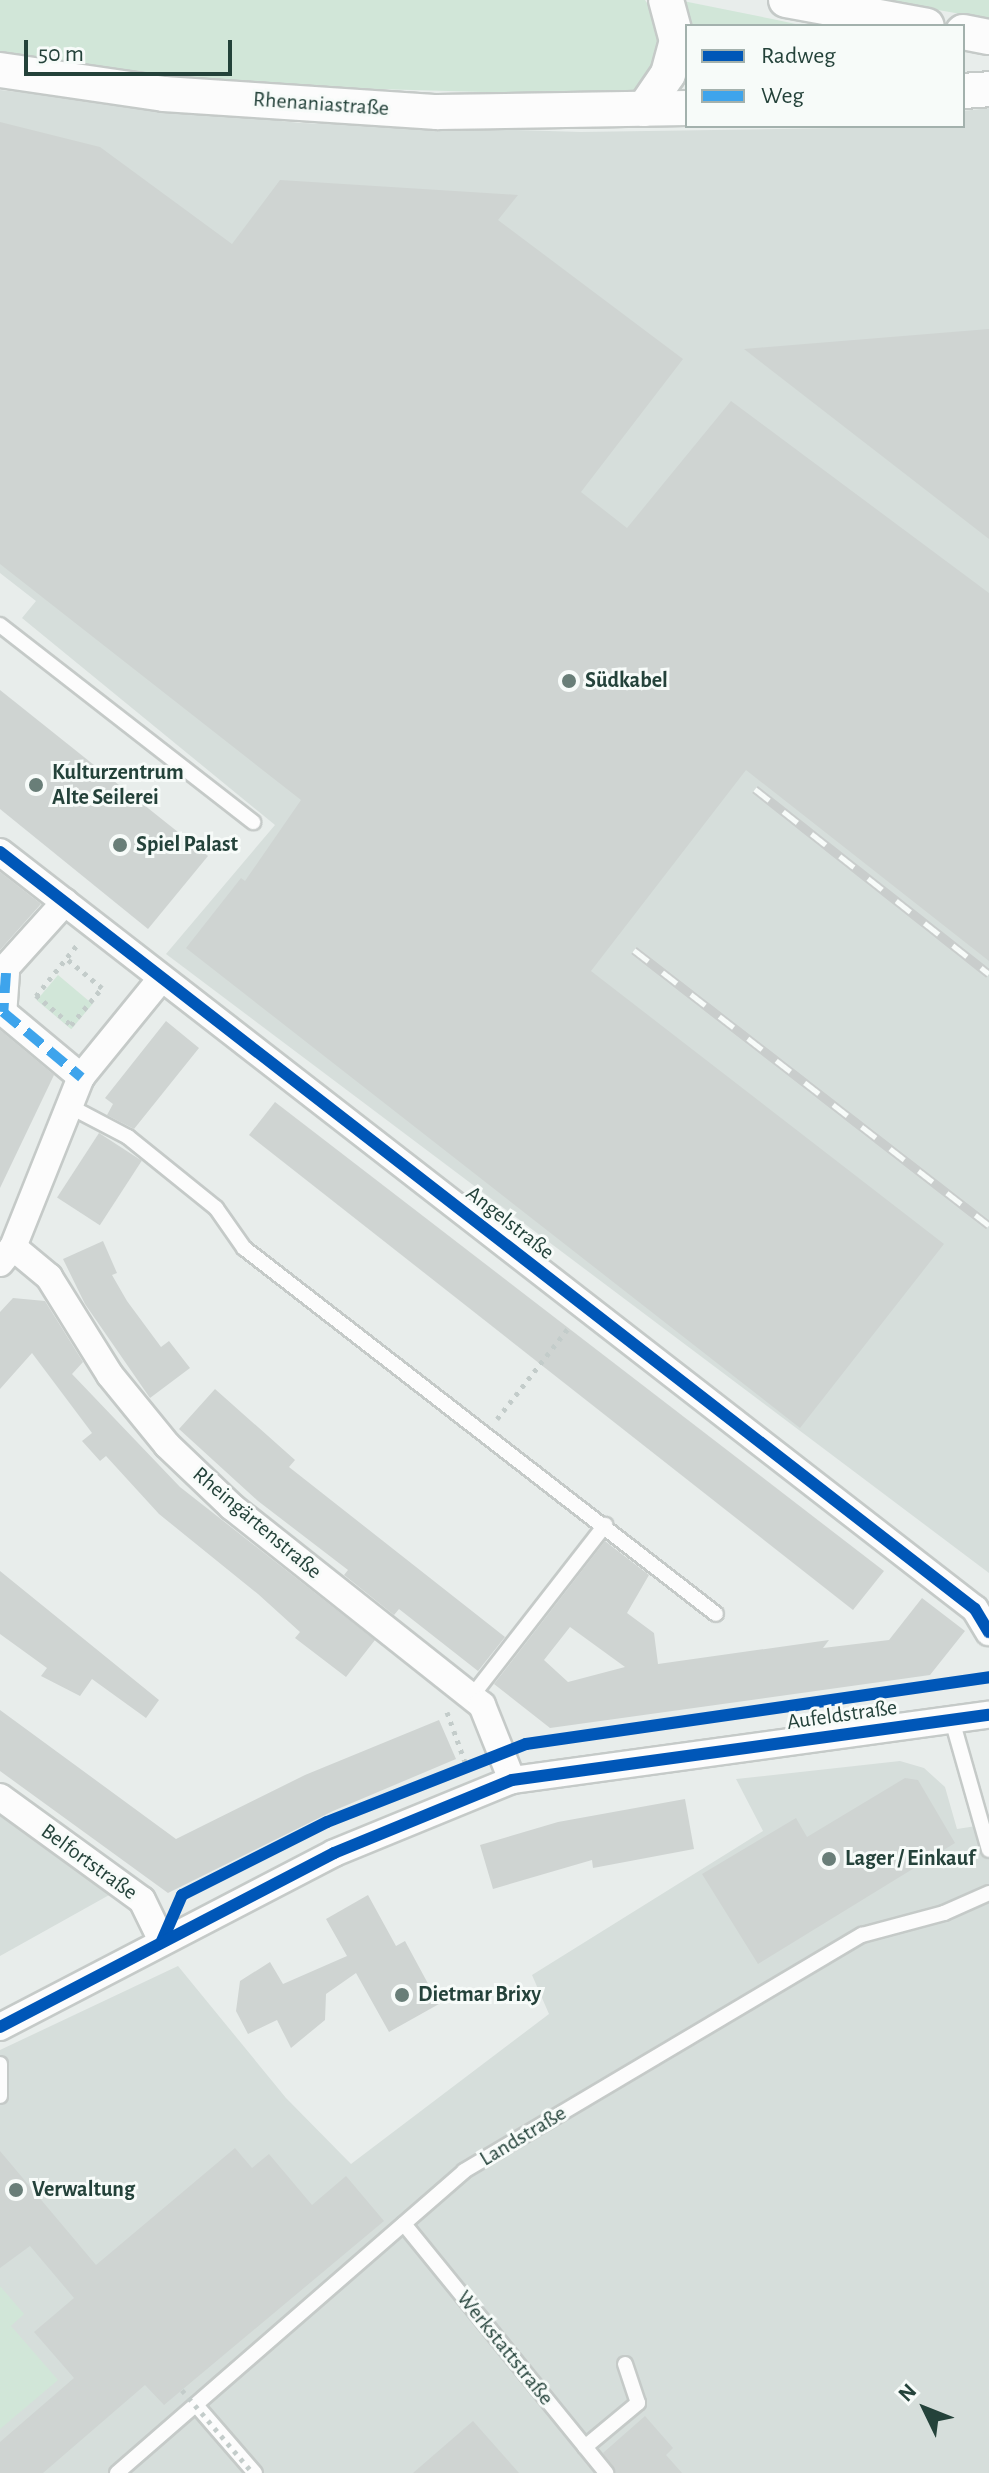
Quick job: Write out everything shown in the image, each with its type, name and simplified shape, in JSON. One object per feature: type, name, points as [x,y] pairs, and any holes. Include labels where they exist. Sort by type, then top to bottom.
[{"type":"street","points":[[644,109],[668,74],[677,41],[666,0]]},
{"type":"street","points":[[786,0],[916,24]]},
{"type":"street","points":[[965,32],[989,37]]},
{"type":"street","name":"Rhenaniastraße","points":[[0,70],[164,94],[437,112],[685,108]]},
{"type":"street","points":[[965,91],[989,89]]},
{"type":"street","name":"Angelstraße","points":[[0,852],[975,1609],[989,1632]]},
{"type":"street","points":[[65,902],[3,973],[3,1012],[81,1077]]},
{"type":"street","points":[[7,1255],[81,1077],[161,979]]},
{"type":"street","name":"Rheingärtenstraße","points":[[7,1255],[49,1277],[110,1375],[167,1445],[232,1507],[482,1705],[505,1752],[512,1780]]},
{"type":"street","name":"Aufeldstraße","points":[[0,2027],[334,1853],[512,1780],[989,1715]]},
{"type":"street","name":"Belfortstraße","points":[[0,1797],[142,1900],[162,1941]]},
{"type":"lane","points":[[0,625],[253,822]]},
{"type":"lane","points":[[69,1106],[128,1137],[216,1208],[244,1248],[487,1432],[716,1614]]},
{"type":"lane","points":[[468,1692],[605,1525]]},
{"type":"lane","points":[[952,1720],[989,1850]]},
{"type":"lane","name":"Landstraße","points":[[117,2473],[464,2171],[862,1935],[944,1913],[989,1893]]},
{"type":"lane","points":[[0,2064],[0,2096]]},
{"type":"lane","name":"Werkstattstraße","points":[[404,2224],[606,2473]]},
{"type":"lane","points":[[585,2447],[638,2403],[625,2364]]},
{"type":"lane","points":[[196,2405],[254,2473]]},
{"type":"path","points":[[15,1022],[94,925]]},
{"type":"path","points":[[36,995],[71,1025],[102,988],[66,958]]},
{"type":"path","points":[[487,1432],[585,1307]]},
{"type":"path","points":[[468,1692],[446,1713],[468,1770]]},
{"type":"path","points":[[182,2390],[254,2473]]},
{"type":"shaded area","points":[[0,90],[300,123],[581,132],[965,128],[965,111],[989,108],[989,1573],[166,954],[275,825],[22,618],[36,601],[0,573]]},
{"type":"shaded area","points":[[900,1761],[924,1768],[945,1787],[957,1829],[989,1824],[989,2473],[0,2473],[0,2050],[178,1966],[286,2098],[351,2164],[549,2014],[532,1975],[763,1831],[736,1779]]},
{"type":"shaded area","points":[[0,1813],[111,1894],[0,1956]]},
{"type":"green space","points":[[0,0],[645,0],[658,19],[662,38],[660,58],[645,87],[625,96],[234,85],[0,55]]},
{"type":"green space","points":[[678,0],[796,24],[687,24]]},
{"type":"green space","points":[[882,0],[989,0],[989,19]]},
{"type":"green space","points":[[58,975],[92,1004],[71,1029],[37,1000]]},
{"type":"green space","points":[[0,2286],[24,2314],[11,2326],[58,2380],[0,2429]]},
{"type":"building","name":"Südkabel","points":[[0,122],[100,147],[232,244],[280,180],[518,195],[498,220],[683,359],[581,492],[627,528],[731,401],[989,593],[989,961],[746,770],[591,971],[944,1244],[800,1428],[186,948],[241,878],[245,881],[301,800],[0,564]]},
{"type":"building","points":[[989,329],[989,539],[744,349]]},
{"type":"building","name":"Spiel Palast","points":[[0,690],[208,856],[148,929],[0,809]]},
{"type":"building","points":[[0,872],[41,904],[0,950]]},
{"type":"building","points":[[166,1021],[199,1048],[134,1129],[107,1115],[113,1104],[105,1098]]},
{"type":"building","points":[[0,1030],[54,1075],[0,1188]]},
{"type":"building","points":[[275,1102],[884,1571],[853,1610],[249,1135]]},
{"type":"building","points":[[99,1133],[142,1161],[100,1225],[57,1198]]},
{"type":"building","points":[[103,1241],[117,1273],[112,1275],[127,1301],[161,1347],[169,1341],[190,1368],[150,1398],[85,1304],[63,1259]]},
{"type":"building","points":[[13,1298],[45,1301],[83,1362],[72,1374],[180,1487],[375,1640],[346,1677],[295,1638],[300,1632],[258,1594],[159,1514],[106,1456],[100,1461],[82,1441],[92,1433],[32,1353],[0,1389],[0,1312]]},
{"type":"building","points":[[215,1389],[295,1460],[289,1467],[505,1637],[478,1671],[399,1609],[394,1615],[344,1575],[348,1570],[258,1501],[179,1429]]},
{"type":"building","points":[[605,1541],[649,1575],[627,1613],[654,1633],[658,1664],[829,1640],[823,1648],[889,1640],[922,1598],[965,1631],[930,1675],[550,1728],[494,1684]],"holes":[[[570,1627],[625,1667],[568,1682],[544,1660]]]},
{"type":"building","points":[[0,1571],[159,1700],[146,1718],[92,1679],[80,1696],[41,1676],[47,1668],[0,1634]]},
{"type":"building","points":[[0,1710],[176,1839],[305,1775],[439,1720],[456,1759],[333,1811],[168,1893],[0,1771]]},
{"type":"building","name":"Lager / Einkauf","points":[[905,1778],[918,1780],[955,1843],[758,1964],[702,1874],[796,1818],[807,1837]]},
{"type":"building","points":[[685,1799],[694,1849],[593,1868],[592,1860],[493,1889],[480,1845],[558,1822]]},
{"type":"building","points":[[368,1895],[396,1946],[405,1941],[439,2004],[389,2032],[356,1973],[326,1994],[325,2020],[291,2048],[277,2020],[248,2034],[236,2011],[240,1981],[270,1962],[283,1984],[347,1956],[326,1919]]},
{"type":"building","points":[[235,2148],[252,2168],[269,2154],[312,2205],[346,2176],[384,2221],[164,2405],[145,2385],[43,2473],[0,2473],[0,2442],[74,2378],[34,2332],[74,2298],[30,2246],[0,2268],[0,2151],[96,2265]]},
{"type":"building","points":[[645,2416],[673,2448],[666,2455],[682,2473],[616,2473],[603,2453]]},
{"type":"building","points":[[473,2421],[519,2473],[413,2473]]},
{"type":"railway","points":[[755,789],[989,974]]},
{"type":"railway","points":[[634,950],[989,1225]]},
{"type":"marked path","points":[[6,973],[3,1012],[81,1077]]},
{"type":"cycle path","points":[[0,852],[975,1609],[989,1632]]},
{"type":"cycle path","points":[[162,1941],[182,1895],[327,1822],[526,1744],[989,1677]]},
{"type":"cycle path","points":[[0,2027],[334,1853],[512,1780],[989,1715]]},
{"type":"place","name":"Südkabel","points":[[569,681]]},
{"type":"place","name":"Kulturzentrum Alte Seilerei","points":[[36,785]]},
{"type":"place","name":"Spiel Palast","points":[[120,845]]},
{"type":"place","name":"Lager / Einkauf","points":[[829,1859]]},
{"type":"place","name":"Dietmar Brixy","points":[[402,1995]]},
{"type":"place","name":"Verwaltung","points":[[16,2190]]}]
